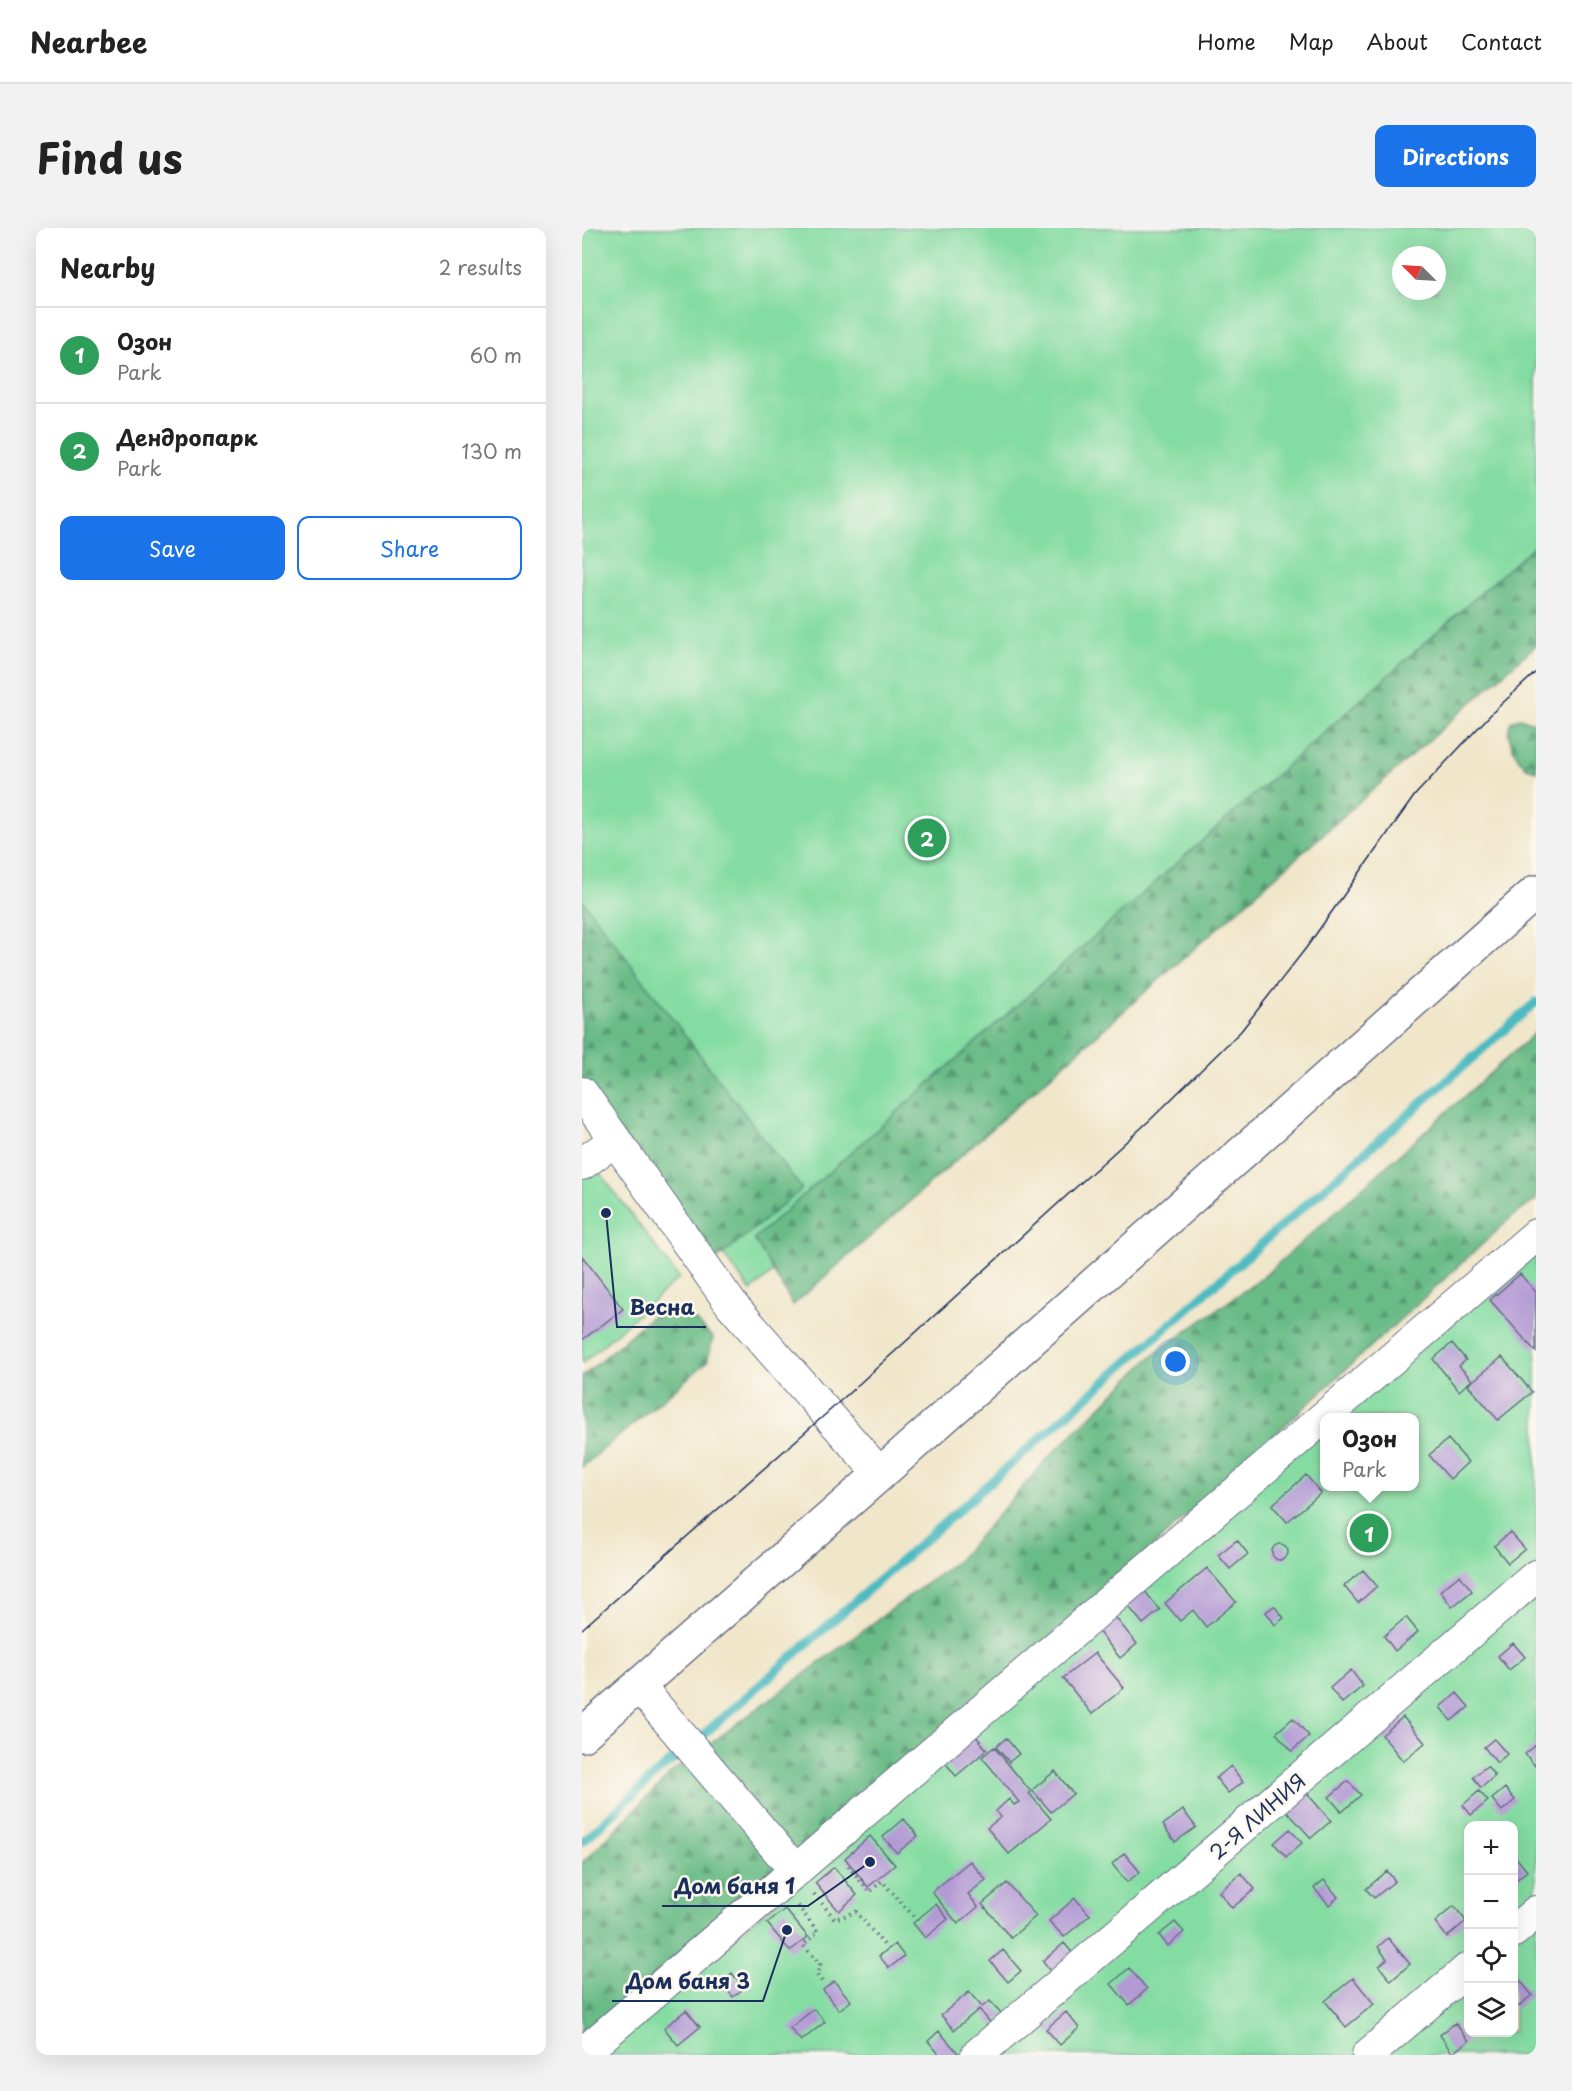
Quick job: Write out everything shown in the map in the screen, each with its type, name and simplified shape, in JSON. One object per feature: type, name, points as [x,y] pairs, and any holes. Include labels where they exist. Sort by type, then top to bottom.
[{"type":"main road","points":[[582,1735],[1536,892]]},
{"type":"lane","points":[[582,1093],[731,1304],[880,1474]]},
{"type":"lane","points":[[582,1164],[615,1140]]},
{"type":"lane","points":[[1334,1413],[1536,1235]]},
{"type":"lane","points":[[582,2054],[803,1880],[1320,1425]]},
{"type":"lane","name":"2-Я ЛИНИЯ","points":[[977,2055],[1536,1576]]},
{"type":"lane","points":[[638,1685],[803,1880]]},
{"type":"lane","points":[[1516,1929],[1536,1912]]},
{"type":"lane","points":[[1368,2055],[1464,1972]]},
{"type":"path","points":[[847,1865],[870,1892],[882,1881],[914,1917]]},
{"type":"path","points":[[803,1880],[835,1918],[856,1912],[885,1946]]},
{"type":"path","points":[[794,1902],[818,1932],[803,1945],[820,1964],[817,1974],[823,1983]]},
{"type":"green space","points":[[582,228],[1536,228],[1536,608],[751,1291],[582,1068]]},
{"type":"green space","points":[[1536,544],[1536,645],[793,1305],[754,1239]]},
{"type":"green space","points":[[1520,718],[1536,724],[1536,771],[1523,764],[1515,753],[1510,739],[1511,722]]},
{"type":"green space","points":[[582,900],[802,1189],[715,1261],[582,1086]]},
{"type":"green space","points":[[1536,1032],[1536,1200],[1513,1216],[1092,1602],[582,2038],[582,1863],[672,1772],[958,1560],[1049,1457],[1154,1354],[1262,1278]]},
{"type":"green space","points":[[582,1149],[679,1278],[582,1363]]},
{"type":"green space","points":[[1536,1245],[1536,2055],[599,2055],[1320,1431],[1320,1491],[1419,1491],[1419,1413],[1342,1413]]},
{"type":"green space","points":[[673,1312],[696,1321],[713,1338],[707,1362],[582,1467],[582,1377],[652,1316]]},
{"type":"building","points":[[582,1256],[623,1309],[582,1340]]},
{"type":"building","points":[[1520,1274],[1536,1292],[1536,1352],[1490,1300]]},
{"type":"building","points":[[1452,1343],[1466,1360],[1459,1366],[1472,1380],[1459,1391],[1433,1359]]},
{"type":"building","points":[[1502,1357],[1532,1392],[1498,1420],[1468,1385]]},
{"type":"building","points":[[1448,1439],[1468,1462],[1450,1479],[1429,1455]]},
{"type":"building","points":[[1306,1475],[1321,1493],[1287,1522],[1272,1505]]},
{"type":"building","points":[[1510,1532],[1525,1549],[1508,1563],[1494,1546]]},
{"type":"building","points":[[1237,1540],[1248,1554],[1230,1569],[1218,1555]]},
{"type":"building","points":[[1277,1544],[1283,1544],[1288,1552],[1286,1558],[1277,1560],[1272,1555],[1272,1549]]},
{"type":"building","points":[[1207,1568],[1236,1602],[1206,1627],[1193,1610],[1180,1621],[1165,1603]]},
{"type":"building","points":[[1363,1570],[1377,1586],[1358,1603],[1344,1586]]},
{"type":"building","points":[[1460,1575],[1472,1591],[1452,1607],[1440,1591]]},
{"type":"building","points":[[1143,1589],[1160,1610],[1143,1624],[1126,1603]]},
{"type":"building","points":[[1274,1606],[1284,1618],[1275,1625],[1266,1612]]},
{"type":"building","points":[[1115,1617],[1137,1644],[1120,1658],[1098,1631]]},
{"type":"building","points":[[1406,1617],[1418,1632],[1395,1651],[1384,1636]]},
{"type":"building","points":[[1513,1643],[1525,1657],[1509,1670],[1498,1656]]},
{"type":"building","points":[[1095,1653],[1124,1688],[1092,1714],[1063,1678]]},
{"type":"building","points":[[1351,1670],[1363,1686],[1342,1703],[1330,1688]]},
{"type":"building","points":[[1457,1693],[1469,1707],[1451,1721],[1440,1707]]},
{"type":"building","points":[[1403,1717],[1425,1743],[1403,1761],[1382,1735]]},
{"type":"building","points":[[1293,1718],[1309,1736],[1292,1751],[1276,1733]]},
{"type":"building","points":[[971,1730],[987,1750],[956,1776],[940,1756]]},
{"type":"building","points":[[1006,1738],[1019,1754],[1009,1762],[996,1747]]},
{"type":"building","points":[[1494,1739],[1507,1754],[1497,1763],[1484,1747]]},
{"type":"building","points":[[1536,1745],[1536,1767],[1525,1754]]},
{"type":"building","points":[[994,1747],[1051,1819],[1009,1854],[987,1828],[1001,1817],[996,1811],[1009,1799],[1014,1805],[1019,1802],[982,1757]]},
{"type":"building","points":[[1231,1766],[1243,1782],[1228,1793],[1216,1778]]},
{"type":"building","points":[[1487,1766],[1495,1776],[1481,1788],[1473,1777]]},
{"type":"building","points":[[1055,1771],[1073,1794],[1051,1812],[1032,1790]]},
{"type":"building","points":[[1348,1781],[1361,1795],[1342,1812],[1329,1797]]},
{"type":"building","points":[[1505,1788],[1515,1800],[1502,1811],[1492,1799]]},
{"type":"building","points":[[1305,1791],[1331,1821],[1311,1838],[1285,1809]]},
{"type":"building","points":[[1479,1791],[1488,1801],[1471,1815],[1463,1805]]},
{"type":"building","points":[[1183,1810],[1196,1827],[1175,1842],[1163,1825]]},
{"type":"building","points":[[904,1819],[918,1836],[897,1853],[883,1837]]},
{"type":"building","points":[[1290,1829],[1302,1843],[1286,1857],[1274,1843]]},
{"type":"building","points":[[870,1836],[895,1865],[868,1887],[845,1858]]},
{"type":"building","points":[[1124,1853],[1140,1872],[1127,1882],[1112,1864]]},
{"type":"building","points":[[1518,1860],[1527,1871],[1518,1879]]},
{"type":"building","points":[[970,1861],[986,1880],[968,1894],[978,1907],[958,1924],[932,1892]]},
{"type":"building","points":[[834,1867],[857,1895],[839,1911],[815,1883]]},
{"type":"building","points":[[1387,1871],[1395,1881],[1374,1898],[1366,1889]]},
{"type":"building","points":[[1241,1873],[1255,1889],[1232,1908],[1219,1892]]},
{"type":"building","points":[[1324,1880],[1338,1897],[1329,1905],[1314,1888]]},
{"type":"building","points":[[1007,1883],[1036,1916],[1011,1938],[982,1904]]},
{"type":"building","points":[[1075,1898],[1090,1915],[1064,1937],[1049,1921]]},
{"type":"building","points":[[936,1904],[948,1919],[925,1938],[913,1923]]},
{"type":"building","points":[[1454,1906],[1464,1918],[1464,1923],[1447,1937],[1435,1922]]},
{"type":"building","points":[[785,1909],[808,1937],[790,1951],[767,1923]]},
{"type":"building","points":[[1175,1922],[1184,1932],[1168,1946],[1159,1935]]},
{"type":"building","points":[[1388,1938],[1410,1964],[1391,1981],[1379,1966],[1387,1959],[1378,1947]]},
{"type":"building","points":[[1064,1943],[1075,1956],[1053,1974],[1043,1961]]},
{"type":"building","points":[[895,1944],[904,1956],[889,1968],[879,1956]]},
{"type":"building","points":[[1003,1950],[1021,1971],[1008,1982],[990,1961]]},
{"type":"building","points":[[1129,1968],[1147,1989],[1129,2005],[1111,1984]]},
{"type":"building","points":[[732,1973],[744,1988],[733,1997],[721,1982]]},
{"type":"building","points":[[1353,1978],[1374,2004],[1346,2027],[1325,2001]]},
{"type":"building","points":[[1518,1978],[1532,1995],[1518,2007]]},
{"type":"building","points":[[834,1981],[851,2001],[839,2010],[823,1990]]},
{"type":"building","points":[[969,1992],[982,2007],[990,2001],[1004,2016],[993,2026],[979,2009],[954,2030],[941,2015]]},
{"type":"building","points":[[814,2009],[825,2022],[801,2041],[790,2028]]},
{"type":"building","points":[[686,2010],[700,2027],[678,2045],[664,2028]]},
{"type":"building","points":[[1066,2012],[1079,2028],[1060,2045],[1046,2029]]},
{"type":"building","points":[[1455,2023],[1469,2041],[1452,2053],[1440,2035]]},
{"type":"building","points":[[939,2031],[958,2053],[956,2055],[940,2055],[928,2041]]},
{"type":"waterway","points":[[702,1736],[1536,1002]]},
{"type":"waterway","points":[[582,1842],[678,1756]]},
{"type":"tram line","points":[[582,1629],[827,1413],[1150,1120],[1241,1031],[1306,948],[1415,795],[1493,712],[1536,672]]},
{"type":"place","name":"Дендропарк","points":[[927,838]]},
{"type":"place","name":"Весна","points":[[606,1213]]},
{"type":"place","name":"Озон","points":[[1369,1533]]},
{"type":"place","name":"Дом баня 1","points":[[870,1862]]},
{"type":"place","name":"Дом баня 3","points":[[787,1930]]}]
